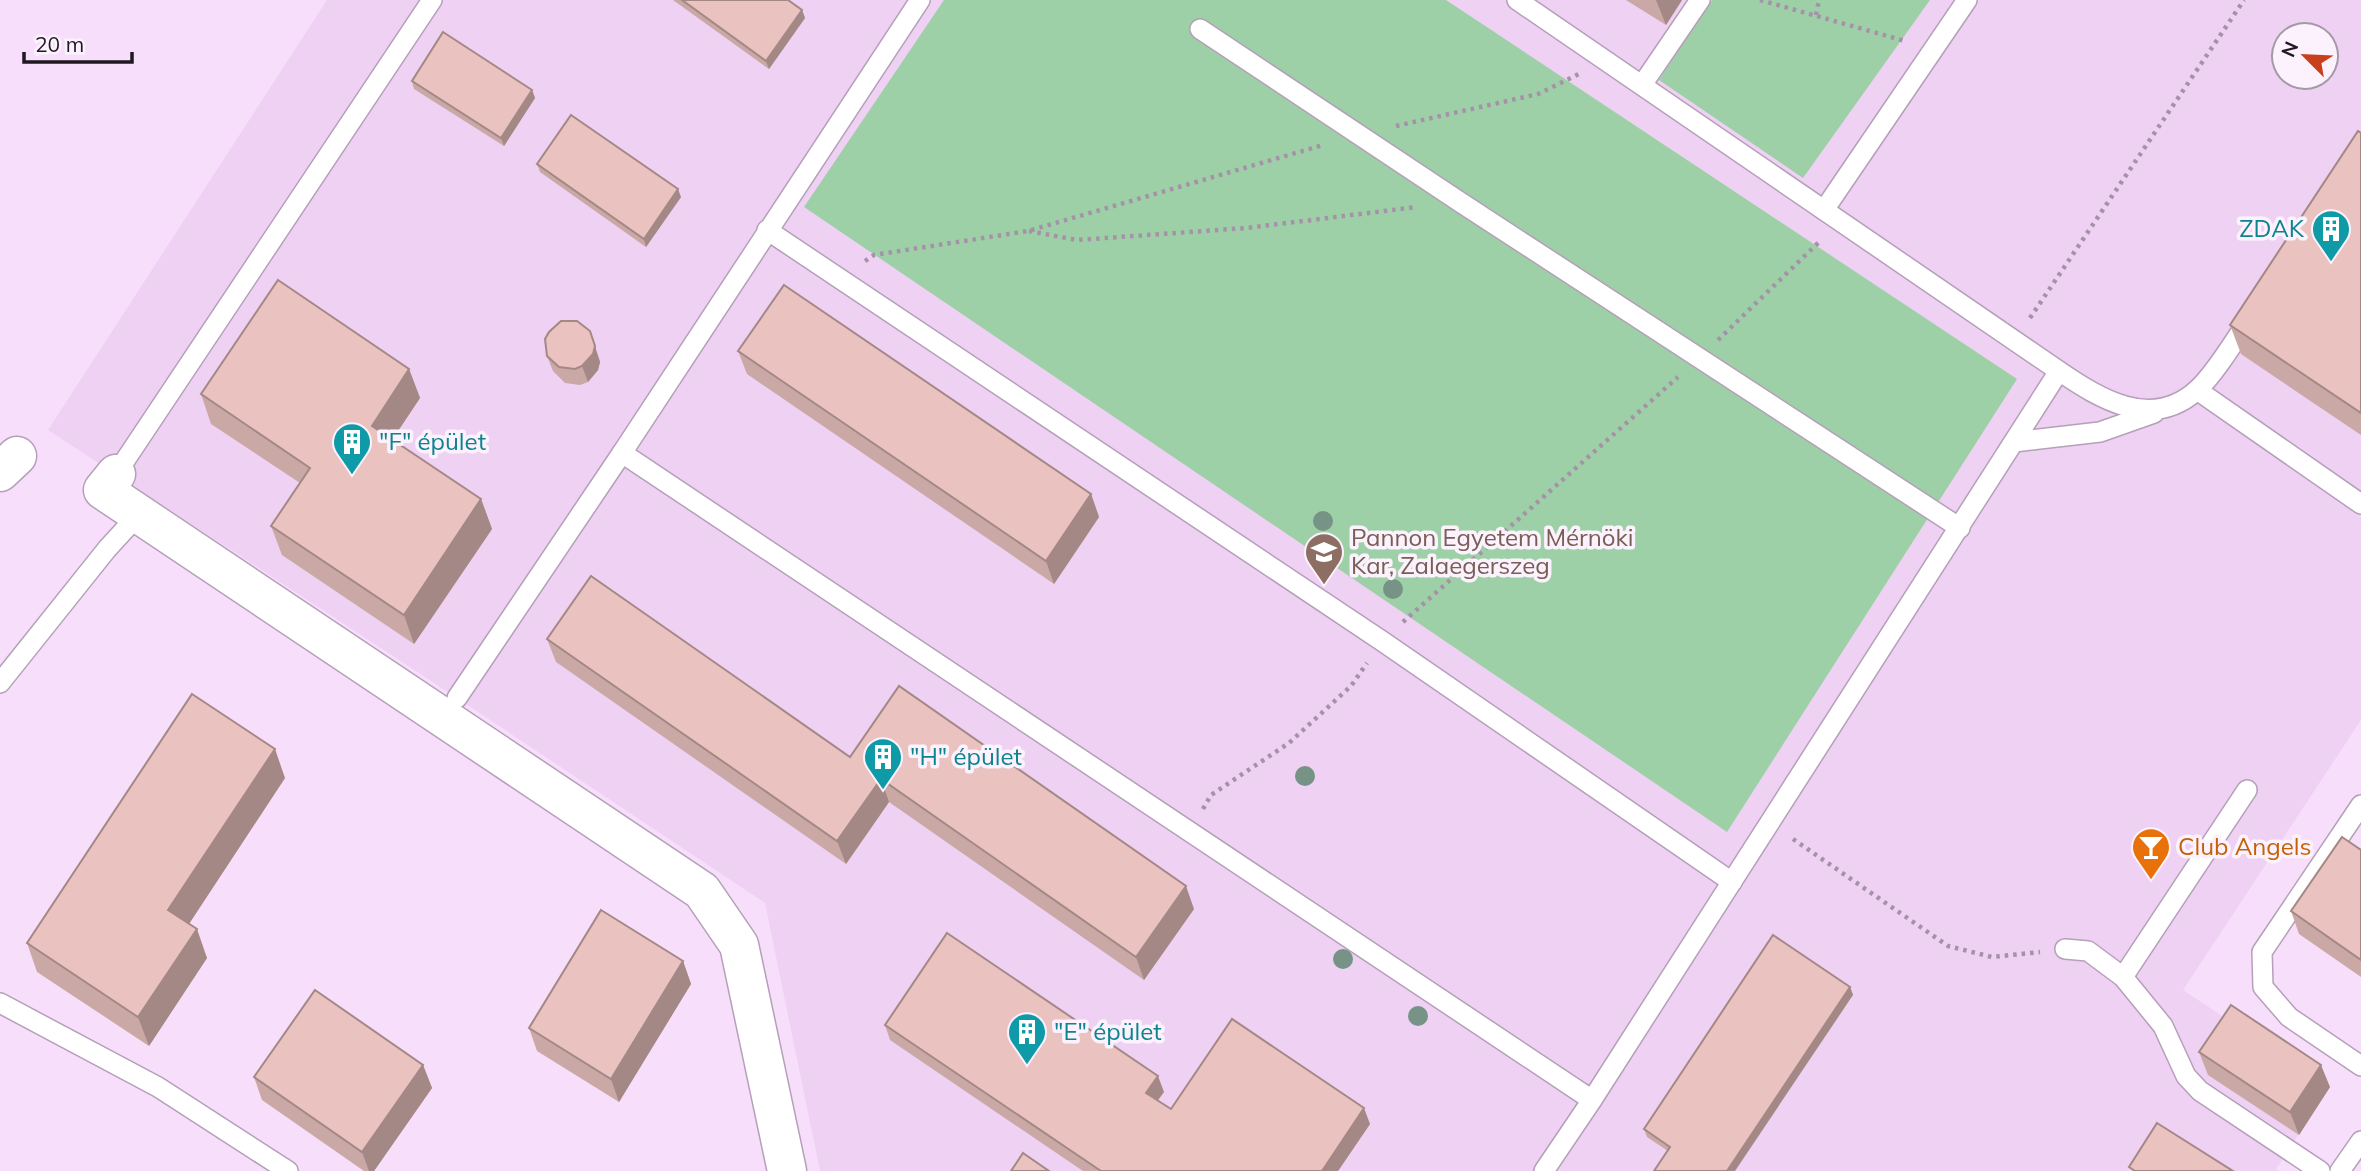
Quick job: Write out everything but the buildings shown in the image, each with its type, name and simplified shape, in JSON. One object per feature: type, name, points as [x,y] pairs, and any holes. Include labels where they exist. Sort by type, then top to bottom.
[{"type":"street","points":[[116,474],[103,490],[702,891],[739,945],[787,1171]]},
{"type":"lane","points":[[116,474],[432,0]]},
{"type":"lane","points":[[457,698],[920,0]]},
{"type":"lane","points":[[1517,0],[2086,390],[2126,408],[2165,410]]},
{"type":"lane","points":[[1642,85],[1700,0]]},
{"type":"lane","points":[[1824,210],[1966,0]]},
{"type":"lane","points":[[1200,29],[1960,528]]},
{"type":"lane","points":[[767,230],[1382,641],[1732,882]]},
{"type":"lane","points":[[2014,442],[2101,432],[2165,410],[2197,390],[2260,301]]},
{"type":"lane","points":[[1544,1171],[2059,371]]},
{"type":"lane","points":[[2197,390],[2361,504]]},
{"type":"lane","points":[[622,453],[1592,1100]]},
{"type":"lane","points":[[0,683],[107,549],[139,514]]},
{"type":"lane","points":[[2123,977],[2247,790]]},
{"type":"lane","points":[[2361,805],[2262,952],[2263,986],[2289,1017],[2361,1066]]},
{"type":"lane","points":[[2065,949],[2088,951],[2123,977],[2163,1026],[2186,1076],[2200,1091],[2320,1171]]},
{"type":"lane","points":[[0,1003],[158,1087],[288,1171]]},
{"type":"lane","points":[[2340,1171],[2361,1141]]},
{"type":"path","points":[[1760,0],[1933,50]]},
{"type":"path","points":[[1816,15],[1819,0]]},
{"type":"path","points":[[2014,341],[2244,0]]},
{"type":"path","points":[[874,255],[1028,231],[1359,135],[1538,94],[1607,60]]},
{"type":"path","points":[[1028,231],[1077,240],[1246,228],[1460,202]]},
{"type":"path","points":[[1382,641],[1700,358],[1841,221]]},
{"type":"path","points":[[1205,806],[1211,795],[1289,743],[1351,686]]},
{"type":"path","points":[[1769,823],[1948,946],[1992,957],[2065,949]]},
{"type":"shaded area","name":"Pannon Egyetem Mérnöki Kar, Zalaegerszeg","points":[[327,0],[2361,0],[2361,720],[2183,990],[2330,1087],[2276,1169],[2278,1171],[820,1171],[765,903],[48,430]]},
{"type":"green space","points":[[944,0],[1446,0],[2017,379],[1727,832],[804,207]]},
{"type":"green space","points":[[1712,0],[1930,0],[1803,178],[1659,80]]},
{"type":"place","name":"ZDAK","points":[[2331,263]]},
{"type":"place","name":"\"F\" épület","points":[[352,476]]},
{"type":"place","name":"Pannon Egyetem Mérnöki Kar, Zalaegerszeg","points":[[1324,586]]},
{"type":"place","name":"\"H\" épület","points":[[883,791]]},
{"type":"place","name":"Club Angels","points":[[2151,881]]},
{"type":"place","name":"\"E\" épület","points":[[1027,1066]]}]
